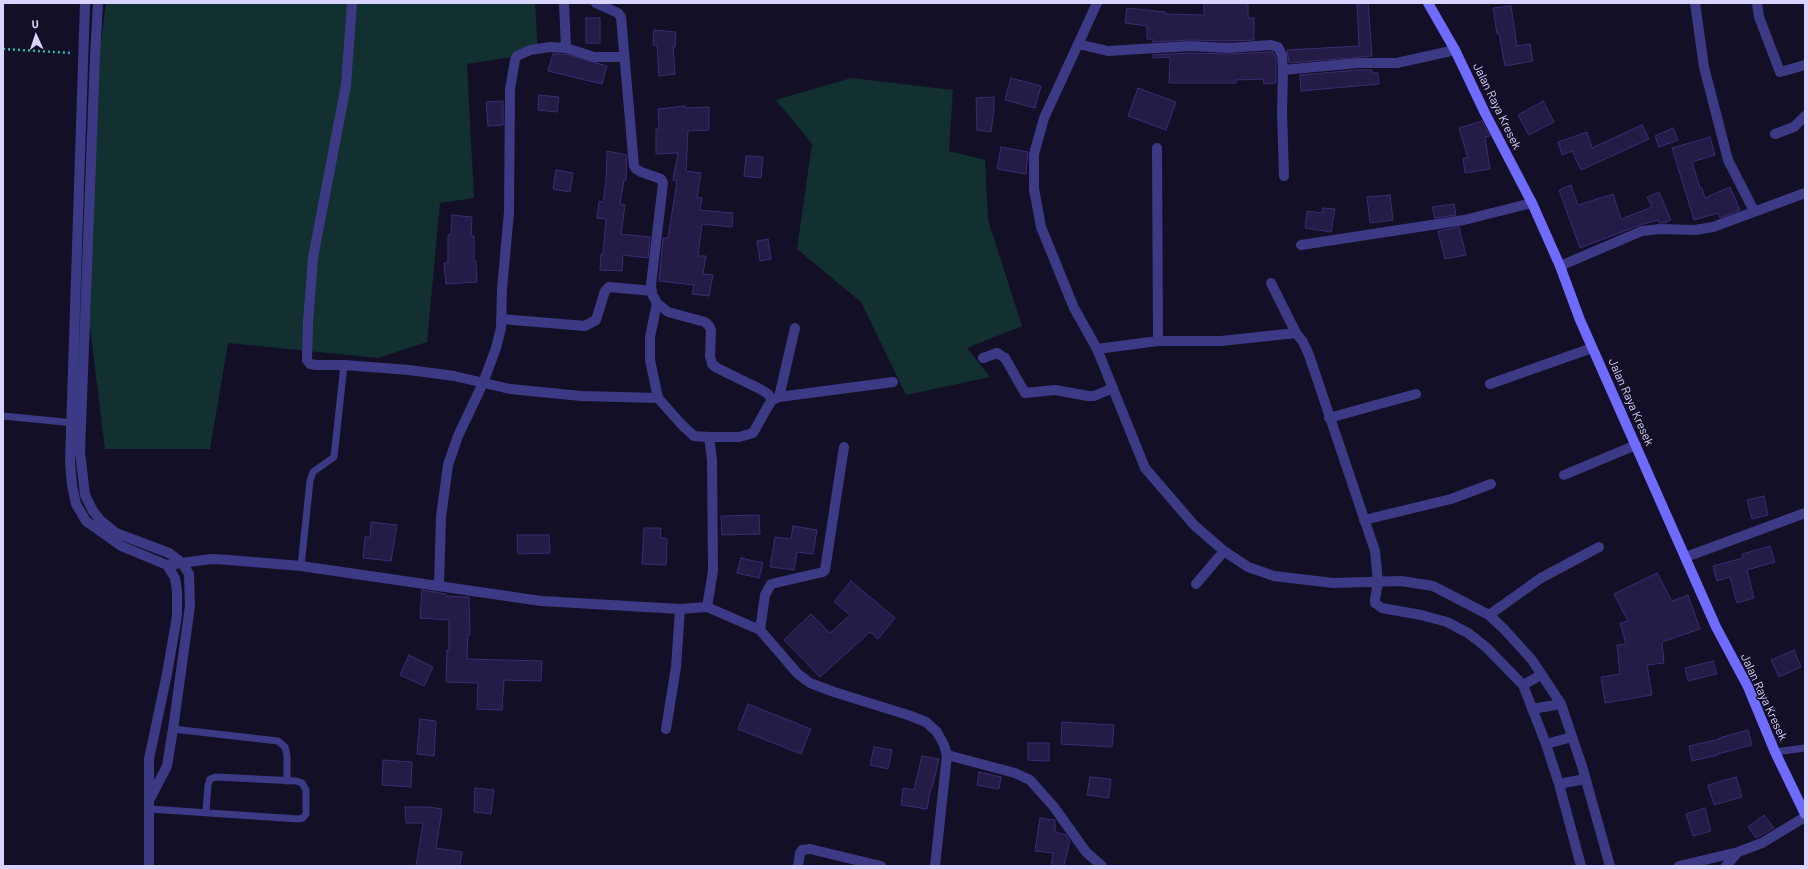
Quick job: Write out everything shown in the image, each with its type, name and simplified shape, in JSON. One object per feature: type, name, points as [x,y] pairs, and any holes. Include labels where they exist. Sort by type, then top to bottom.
[{"type":"main road","name":"Jalan Raya Kresek","points":[[1428,3],[1455,50],[1485,114],[1532,203],[1560,266],[1592,348],[1716,627],[1748,687],[1775,752],[1805,816]]},
{"type":"street","points":[[86,3],[82,54],[70,423],[70,462],[72,485],[76,504],[86,521],[121,546],[167,565],[211,560],[302,566],[541,601],[680,609],[707,607],[760,630],[798,674],[810,683],[926,722],[937,732],[944,745],[947,755],[935,866]]},
{"type":"street","points":[[98,3],[94,56],[80,452],[82,477],[85,495],[93,511],[102,521],[116,533],[169,553],[182,563],[189,574],[190,606],[173,729],[166,766],[150,804]]},
{"type":"street","points":[[352,3],[346,86],[313,258],[308,322],[307,360],[317,365],[344,365],[409,370],[454,376],[510,390],[581,396],[658,398]]},
{"type":"street","points":[[564,3],[566,48]]},
{"type":"street","points":[[596,3],[618,13],[621,17],[634,166],[641,172],[661,179],[663,183],[652,291],[657,303],[668,312],[705,322],[710,326],[712,364],[775,398],[893,382]]},
{"type":"street","points":[[1097,3],[1044,118],[1034,154],[1034,190],[1040,227],[1074,308],[1097,349],[1145,468],[1194,525],[1222,553],[1248,567],[1274,576],[1376,590],[1401,580],[1433,586],[1489,615],[1504,629],[1527,655],[1534,708],[1549,743],[1562,784],[1581,866]]},
{"type":"street","points":[[1694,3],[1704,67],[1728,160],[1754,211]]},
{"type":"street","points":[[1758,3],[1759,17],[1780,72],[1805,65]]},
{"type":"street","points":[[1078,44],[1108,52],[1210,46],[1229,48],[1274,45],[1280,48],[1283,70],[1282,112],[1284,176]]},
{"type":"street","points":[[439,585],[441,517],[448,465],[458,436],[483,383],[496,348],[501,319],[509,212],[510,89],[515,60],[517,56],[530,50],[550,47],[566,48],[594,56],[624,57]]},
{"type":"street","points":[[1283,70],[1358,63],[1397,63],[1455,50]]},
{"type":"street","points":[[1775,134],[1794,127],[1805,116]]},
{"type":"street","points":[[1157,148],[1158,341]]},
{"type":"street","points":[[1560,266],[1642,231],[1660,229],[1703,229],[1713,227],[1805,193]]},
{"type":"street","points":[[1301,245],[1464,220],[1532,203]]},
{"type":"street","points":[[1271,283],[1296,333],[1303,342],[1309,355],[1375,551],[1378,606],[1448,622],[1468,633],[1531,681],[1557,705],[1610,866]]},
{"type":"street","points":[[501,319],[585,326],[596,320],[605,291],[609,287],[652,291]]},
{"type":"street","points":[[657,303],[650,337],[650,360],[658,398],[694,436],[739,437],[753,433],[775,398],[796,328]]},
{"type":"street","points":[[1097,349],[1158,341],[1220,340],[1296,333]]},
{"type":"street","points":[[1490,384],[1592,348]]},
{"type":"street","points":[[982,358],[997,353],[1005,358],[1025,393],[1055,390],[1094,396],[1113,388]]},
{"type":"street","points":[[1330,418],[1416,394]]},
{"type":"street","points":[[707,607],[713,571],[712,460],[709,437]]},
{"type":"street","points":[[1564,474],[1636,446]]},
{"type":"street","points":[[760,630],[765,595],[771,584],[823,572],[825,570],[844,448]]},
{"type":"street","points":[[1364,520],[1444,501],[1491,484]]},
{"type":"street","points":[[1686,558],[1805,514]]},
{"type":"street","points":[[1489,615],[1541,578],[1599,547]]},
{"type":"street","points":[[1196,584],[1222,553]]},
{"type":"street","points":[[149,866],[149,759],[168,674],[177,616],[177,591],[175,578],[167,565]]},
{"type":"street","points":[[666,729],[676,667],[680,609]]},
{"type":"street","points":[[173,637],[186,639]]},
{"type":"street","points":[[1534,708],[1557,705]]},
{"type":"street","points":[[1549,743],[1569,738]]},
{"type":"street","points":[[947,755],[1015,773],[1030,780],[1054,807],[1086,852],[1102,866]]},
{"type":"street","points":[[1562,784],[1581,780]]},
{"type":"street","points":[[1679,866],[1738,852],[1762,844],[1805,816]]},
{"type":"street","points":[[798,866],[800,853],[802,850],[810,849],[880,866]]},
{"type":"street","points":[[1726,866],[1738,852]]},
{"type":"lane","points":[[302,566],[310,481],[313,472],[334,457],[344,365]]},
{"type":"lane","points":[[3,416],[81,423]]},
{"type":"lane","points":[[173,729],[278,741],[284,747],[287,756],[287,781]]},
{"type":"lane","points":[[1775,752],[1805,748]]},
{"type":"lane","points":[[150,804],[206,812],[298,819],[303,818],[306,814],[306,790],[302,783],[216,777],[210,780],[208,785],[206,812]]},
{"type":"path","points":[[3,49],[82,54]]},
{"type":"green space","points":[[106,3],[535,3],[538,53],[467,64],[474,198],[440,203],[427,342],[378,358],[228,343],[210,449],[105,449],[88,312],[98,65]]},
{"type":"green space","points":[[851,78],[953,90],[949,151],[985,160],[988,220],[1022,326],[967,348],[990,377],[906,395],[861,302],[797,249],[812,144],[776,100]]},
{"type":"building","points":[[1204,3],[1248,3],[1248,18],[1254,18],[1254,40],[1190,40],[1153,42],[1153,39],[1147,39],[1147,26],[1125,23],[1127,8],[1165,12],[1165,14],[1204,15]]},
{"type":"building","points":[[1357,3],[1368,3],[1372,56],[1289,63],[1287,50],[1359,46]]},
{"type":"building","points":[[1511,6],[1517,46],[1530,44],[1533,61],[1505,66],[1499,33],[1497,34],[1493,8]]},
{"type":"building","points":[[586,18],[600,18],[600,43],[586,43]]},
{"type":"building","points":[[654,30],[676,32],[675,47],[673,46],[675,74],[659,76],[657,45],[653,45]]},
{"type":"building","points":[[1273,52],[1276,57],[1276,83],[1264,84],[1263,79],[1236,80],[1236,83],[1169,83],[1170,57],[1153,58],[1153,55],[1190,53],[1229,54]]},
{"type":"building","points":[[553,54],[565,54],[607,66],[602,84],[548,71]]},
{"type":"building","points":[[1372,70],[1372,73],[1378,73],[1379,84],[1301,91],[1300,75]]},
{"type":"building","points":[[1011,78],[1041,86],[1035,108],[1005,100]]},
{"type":"building","points":[[1138,88],[1176,102],[1166,130],[1128,116]]},
{"type":"building","points":[[539,95],[559,97],[557,112],[538,110]]},
{"type":"building","points":[[994,97],[991,132],[977,130],[976,98]]},
{"type":"building","points":[[503,101],[503,125],[488,126],[486,102]]},
{"type":"building","points":[[1543,101],[1554,122],[1529,135],[1518,115]]},
{"type":"building","points":[[685,106],[686,108],[709,107],[709,130],[688,131],[686,171],[701,173],[697,197],[702,198],[700,210],[733,213],[732,227],[702,224],[698,256],[706,256],[703,274],[713,275],[709,296],[692,294],[694,285],[659,281],[663,238],[668,238],[677,181],[673,180],[678,153],[656,154],[656,129],[659,129],[658,109]]},
{"type":"building","points":[[1482,121],[1490,136],[1485,137],[1490,169],[1465,173],[1463,158],[1468,158],[1459,128]]},
{"type":"building","points":[[1642,125],[1649,139],[1581,170],[1572,151],[1562,155],[1558,142],[1587,132],[1592,148]]},
{"type":"building","points":[[1673,128],[1678,140],[1659,147],[1655,136]]},
{"type":"building","points":[[1710,137],[1715,155],[1692,162],[1700,188],[1702,188],[1705,198],[1730,187],[1740,210],[1720,218],[1718,213],[1694,220],[1672,148]]},
{"type":"building","points":[[1001,147],[1028,152],[1026,174],[997,169]]},
{"type":"building","points":[[607,151],[627,155],[626,180],[624,180],[620,204],[625,205],[621,234],[650,237],[648,258],[623,255],[622,271],[600,270],[606,219],[597,218],[599,201],[603,202],[606,181]]},
{"type":"building","points":[[746,156],[763,157],[761,178],[744,176]]},
{"type":"building","points":[[556,170],[573,173],[570,192],[553,189]]},
{"type":"building","points":[[1571,185],[1578,205],[1613,194],[1621,219],[1652,207],[1647,197],[1659,192],[1671,220],[1665,223],[1659,223],[1658,220],[1640,225],[1580,248],[1559,190]]},
{"type":"building","points":[[1390,195],[1393,220],[1370,223],[1367,197]]},
{"type":"building","points":[[1454,204],[1456,215],[1435,218],[1432,207]]},
{"type":"building","points":[[1323,208],[1335,209],[1331,232],[1305,228],[1307,211],[1322,213]]},
{"type":"building","points":[[452,215],[472,217],[471,236],[474,236],[474,261],[476,261],[477,282],[446,284],[444,263],[448,262],[448,235],[451,235]]},
{"type":"building","points":[[1459,227],[1466,255],[1445,259],[1438,231]]},
{"type":"building","points":[[768,239],[771,259],[760,261],[757,241]]},
{"type":"building","points":[[1764,496],[1768,515],[1752,519],[1747,500]]},
{"type":"building","points":[[759,515],[760,534],[722,535],[721,516]]},
{"type":"building","points":[[371,522],[397,525],[391,561],[363,558],[365,537],[370,537]]},
{"type":"building","points":[[793,526],[817,530],[813,554],[797,552],[794,570],[770,567],[775,537],[791,539]]},
{"type":"building","points":[[644,528],[661,528],[660,537],[667,539],[666,565],[642,564]]},
{"type":"building","points":[[517,535],[549,535],[550,553],[518,554]]},
{"type":"building","points":[[1770,546],[1775,562],[1747,570],[1754,598],[1737,603],[1730,577],[1717,581],[1713,566],[1743,558],[1742,554]]},
{"type":"building","points":[[741,558],[763,563],[759,578],[737,573]]},
{"type":"building","points":[[1657,573],[1672,601],[1688,595],[1700,629],[1662,642],[1664,663],[1647,665],[1652,695],[1605,703],[1601,677],[1620,674],[1617,645],[1626,644],[1620,623],[1628,621],[1614,594]]},
{"type":"building","points":[[851,581],[895,618],[878,639],[870,632],[820,677],[784,640],[811,614],[830,633],[850,615],[834,602]]},
{"type":"building","points":[[422,590],[446,594],[446,596],[469,597],[470,635],[468,635],[467,659],[542,661],[541,681],[504,680],[502,710],[477,709],[478,683],[446,682],[447,650],[449,650],[449,620],[420,618]]},
{"type":"building","points":[[1794,650],[1801,667],[1779,677],[1771,660]]},
{"type":"building","points":[[409,655],[433,667],[424,686],[400,675]]},
{"type":"building","points":[[1713,661],[1717,674],[1688,681],[1685,668]]},
{"type":"building","points":[[748,704],[811,729],[801,754],[738,729]]},
{"type":"building","points":[[420,719],[436,721],[434,756],[417,754]]},
{"type":"building","points":[[1062,722],[1114,725],[1112,747],[1061,744]]},
{"type":"building","points":[[1748,730],[1752,745],[1692,761],[1689,746],[1720,739],[1719,738]]},
{"type":"building","points":[[1028,743],[1049,743],[1049,761],[1028,760]]},
{"type":"building","points":[[874,747],[892,750],[888,769],[870,765]]},
{"type":"building","points":[[922,756],[939,759],[932,788],[931,787],[927,809],[901,805],[903,788],[914,790]]},
{"type":"building","points":[[383,760],[412,762],[411,787],[382,785]]},
{"type":"building","points":[[979,772],[1001,777],[999,789],[977,785]]},
{"type":"building","points":[[1090,777],[1111,779],[1109,798],[1087,795]]},
{"type":"building","points":[[1736,777],[1742,797],[1714,805],[1708,785]]},
{"type":"building","points":[[475,788],[494,790],[491,814],[474,812]]},
{"type":"building","points":[[405,807],[429,807],[442,809],[436,848],[462,852],[460,866],[416,866],[423,823],[406,823]]},
{"type":"building","points":[[1705,808],[1711,831],[1693,836],[1686,814]]},
{"type":"building","points":[[1764,815],[1774,828],[1756,838],[1748,827]]},
{"type":"building","points":[[1040,818],[1055,820],[1055,832],[1066,835],[1070,841],[1064,866],[1051,866],[1053,853],[1035,851]]}]
